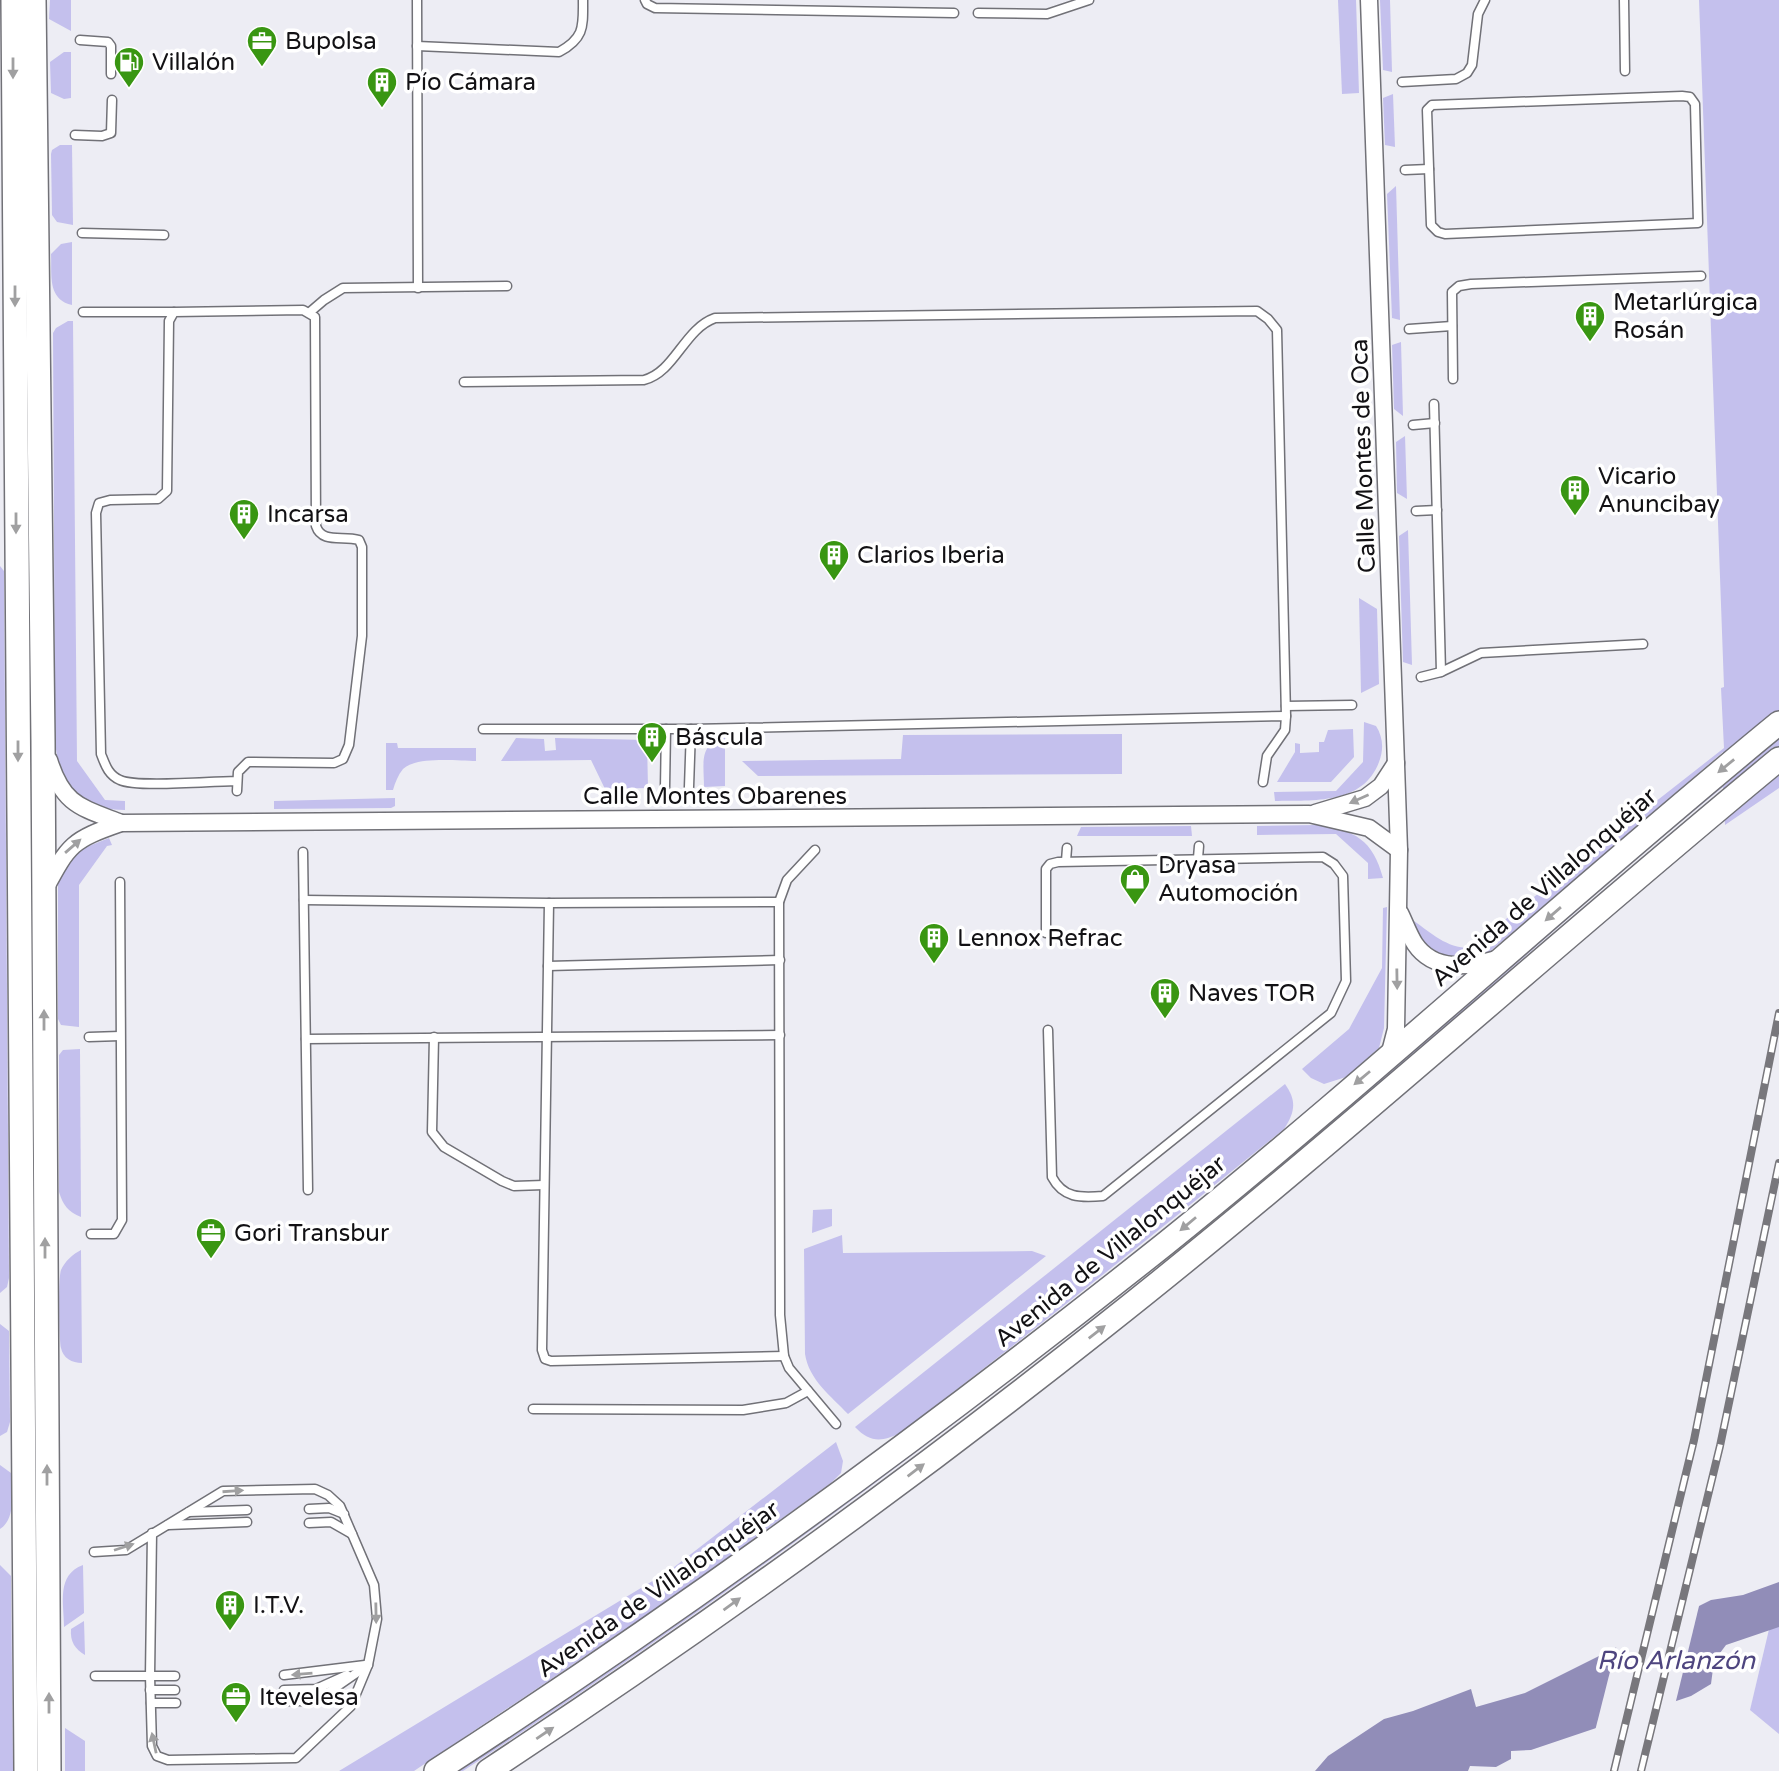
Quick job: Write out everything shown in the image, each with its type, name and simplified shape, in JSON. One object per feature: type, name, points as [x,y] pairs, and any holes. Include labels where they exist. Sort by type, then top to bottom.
[{"type":"main road","points":[[13,0],[26,1771]]},
{"type":"main road","points":[[34,0],[43,741],[49,1771]]},
{"type":"main road","name":"Avenida de Villalonquéjar","points":[[436,1771],[666,1618],[873,1469],[1167,1241],[1389,1056],[1638,839],[1779,723]]},
{"type":"main road","points":[[488,1771],[733,1604],[887,1492],[1094,1335],[1303,1164],[1623,889],[1779,760]]},
{"type":"street","name":"Calle Montes de Oca","points":[[1369,0],[1399,850],[1396,1029],[1389,1056]]},
{"type":"street","name":"Calle Montes Obarenes","points":[[43,741],[55,781],[65,796],[85,808],[121,823]]},
{"type":"street","name":"Calle Montes Obarenes","points":[[1309,814],[1365,798],[1381,786],[1396,763]]},
{"type":"street","name":"Calle Montes Obarenes","points":[[44,891],[63,855],[73,844],[85,836],[121,823],[1309,814],[1369,828],[1399,850]]},
{"type":"street","name":"Calle Montes de Oca","points":[[1399,911],[1414,943],[1428,957],[1438,962],[1461,967],[1474,966],[1503,957]]},
{"type":"lane","points":[[417,0],[418,288]]},
{"type":"lane","points":[[417,46],[559,52],[580,35],[583,26],[583,0]]},
{"type":"lane","points":[[645,0],[655,8],[954,13]]},
{"type":"lane","points":[[978,13],[1047,14],[1089,0]]},
{"type":"lane","points":[[1402,82],[1456,79],[1467,73],[1472,65],[1478,14],[1485,0]]},
{"type":"lane","points":[[1624,0],[1625,71]]},
{"type":"lane","points":[[80,40],[108,42],[111,46],[111,74]]},
{"type":"lane","points":[[1690,97],[1695,104],[1698,223],[1438,232],[1431,225],[1429,169],[1427,110],[1432,105],[1690,97]]},
{"type":"lane","points":[[75,135],[103,136],[110,133],[112,100]]},
{"type":"lane","points":[[1405,170],[1429,169]]},
{"type":"lane","points":[[82,233],[164,235]]},
{"type":"lane","points":[[1452,379],[1452,292],[1459,286],[1702,276]]},
{"type":"lane","points":[[83,312],[310,312],[343,288],[507,286]]},
{"type":"lane","points":[[464,382],[652,378],[700,325],[715,318],[1257,311],[1277,330],[1286,711],[1285,730],[1267,756],[1263,782]]},
{"type":"lane","points":[[174,312],[169,321],[167,491],[158,499],[110,500],[99,503],[96,513],[101,754],[110,774],[121,781],[237,781]]},
{"type":"lane","points":[[237,791],[238,772],[248,762],[334,763],[343,758],[349,745],[362,636],[362,547],[359,540],[354,538],[323,537],[316,526],[315,317],[310,312]]},
{"type":"lane","points":[[1409,329],[1452,326]]},
{"type":"lane","points":[[1434,404],[1441,672]]},
{"type":"lane","points":[[1413,425],[1435,423]]},
{"type":"lane","points":[[1416,511],[1437,510]]},
{"type":"lane","points":[[1421,677],[1441,672],[1481,653],[1643,645]]},
{"type":"lane","points":[[483,729],[691,729],[1286,711],[1352,705]]},
{"type":"lane","points":[[665,788],[666,729]]},
{"type":"lane","points":[[689,787],[691,729]]},
{"type":"lane","points":[[1198,859],[1199,846]]},
{"type":"lane","points":[[1066,848],[1066,861]]},
{"type":"lane","points":[[815,850],[787,880],[779,902],[780,1315],[784,1356],[789,1368],[836,1424]]},
{"type":"lane","points":[[303,852],[308,1190]]},
{"type":"lane","points":[[1046,933],[1046,869],[1050,864],[1066,861],[1323,857],[1334,864],[1343,876],[1346,981],[1331,1013],[1102,1196],[1085,1198],[1068,1195],[1057,1186],[1052,1177],[1048,1030]]},
{"type":"lane","points":[[91,1234],[114,1234],[120,1228],[122,1220],[120,882]]},
{"type":"lane","points":[[304,900],[779,902]]},
{"type":"lane","points":[[549,903],[542,1350],[545,1359],[551,1362],[784,1356]]},
{"type":"lane","points":[[548,965],[780,960]]},
{"type":"lane","points":[[306,1039],[780,1035]]},
{"type":"lane","points":[[89,1037],[120,1036]]},
{"type":"lane","points":[[434,1037],[432,1132],[444,1147],[502,1181],[514,1186],[544,1185]]},
{"type":"lane","points":[[1276,1056],[1284,1066]]},
{"type":"lane","points":[[533,1409],[743,1410],[786,1403],[808,1391]]},
{"type":"lane","points":[[94,1552],[126,1550],[152,1533],[186,1512],[223,1491],[315,1489],[328,1495],[340,1506],[374,1585],[377,1619],[368,1665],[351,1706],[296,1758],[168,1760],[157,1756],[152,1746],[150,1690],[152,1533]]},
{"type":"lane","points":[[309,1509],[330,1508],[344,1514]]},
{"type":"lane","points":[[186,1512],[247,1510]]},
{"type":"lane","points":[[165,1525],[247,1522]]},
{"type":"lane","points":[[309,1523],[331,1522],[352,1535]]},
{"type":"lane","points":[[284,1675],[368,1665]]},
{"type":"lane","points":[[284,1689],[316,1689],[368,1665]]},
{"type":"lane","points":[[284,1701],[316,1701],[368,1665]]},
{"type":"lane","points":[[95,1676],[174,1676]]},
{"type":"lane","points":[[150,1690],[175,1689]]},
{"type":"lane","points":[[151,1703],[176,1703]]},
{"type":"shaded area","points":[[50,0],[71,0],[71,31],[49,19]]},
{"type":"shaded area","points":[[1338,0],[1356,0],[1359,93],[1342,94]]},
{"type":"shaded area","points":[[1380,0],[1390,0],[1392,72],[1383,70]]},
{"type":"shaded area","points":[[1699,0],[1779,0],[1779,788],[1725,825],[1723,787],[1345,1113],[1089,1319],[885,1476],[781,1552],[570,1700],[463,1771],[458,1771],[695,1611],[993,1392],[1332,1120],[1724,782],[1723,752],[1478,959],[1446,957],[1427,946],[1420,938],[1414,921],[1446,943],[1469,948],[1724,748]]},
{"type":"shaded area","points":[[64,52],[71,52],[71,98],[64,99],[51,93],[50,62]]},
{"type":"shaded area","points":[[1393,94],[1395,147],[1385,145],[1383,98]]},
{"type":"shaded area","points":[[60,145],[72,145],[73,225],[57,222],[52,215],[51,154],[52,150]]},
{"type":"shaded area","points":[[1396,186],[1400,320],[1392,318],[1387,194]]},
{"type":"shaded area","points":[[72,242],[72,305],[58,297],[52,285],[51,254],[61,244]]},
{"type":"shaded area","points":[[68,321],[73,321],[77,761],[105,800],[125,801],[125,810],[95,805],[74,792],[61,770],[55,741],[53,333]]},
{"type":"shaded area","points":[[1401,342],[1403,416],[1394,409],[1392,345]]},
{"type":"shaded area","points":[[1405,436],[1407,499],[1397,493],[1396,442]]},
{"type":"shaded area","points":[[1408,530],[1412,665],[1403,662],[1399,536]]},
{"type":"shaded area","points":[[0,566],[4,571],[9,1278],[7,1287],[0,1293]]},
{"type":"shaded area","points":[[1359,598],[1377,609],[1379,684],[1361,693]]},
{"type":"shaded area","points":[[1364,722],[1376,726],[1382,752],[1371,776],[1361,786],[1349,793],[1320,800],[1275,801],[1274,792],[1336,791],[1363,762]]},
{"type":"shaded area","points":[[1353,729],[1354,757],[1331,782],[1277,782],[1295,752],[1295,743],[1300,744],[1300,753],[1319,752],[1319,742],[1324,742],[1328,730]]},
{"type":"shaded area","points":[[1122,734],[1122,774],[758,776],[742,761],[901,759],[903,735]]},
{"type":"shaded area","points":[[725,737],[725,786],[704,787],[706,750],[716,740]]},
{"type":"shaded area","points":[[516,738],[544,739],[545,751],[556,750],[555,738],[647,740],[648,788],[605,789],[591,760],[501,761]]},
{"type":"shaded area","points":[[386,743],[397,743],[398,748],[476,748],[476,761],[417,762],[403,769],[393,790],[386,790]]},
{"type":"shaded area","points":[[395,798],[395,806],[391,808],[274,809],[274,801]]},
{"type":"shaded area","points":[[1317,825],[1342,830],[1360,839],[1374,854],[1383,878],[1368,879],[1368,863],[1336,834],[1257,835],[1257,826]]},
{"type":"shaded area","points":[[1191,826],[1192,836],[1077,836],[1081,827]]},
{"type":"shaded area","points":[[109,838],[112,845],[107,846],[79,885],[79,1027],[61,1025],[58,1019],[58,884],[69,861],[79,850]]},
{"type":"shaded area","points":[[1387,907],[1384,1028],[1379,1048],[1346,1077],[1324,1084],[1311,1078],[1302,1069],[1349,1029],[1382,968],[1383,908]]},
{"type":"shaded area","points":[[80,1049],[81,1217],[67,1208],[59,1192],[59,1055],[63,1050]]},
{"type":"shaded area","points":[[1285,1084],[1293,1106],[1284,1129],[1141,1244],[900,1433],[876,1439],[866,1436],[855,1427]]},
{"type":"shaded area","points":[[832,1209],[832,1226],[812,1233],[813,1210]]},
{"type":"shaded area","points":[[842,1235],[843,1253],[1032,1251],[1046,1256],[848,1414],[816,1380],[805,1354],[804,1249]]},
{"type":"shaded area","points":[[81,1250],[82,1363],[68,1359],[62,1352],[59,1309],[61,1270],[70,1258]]},
{"type":"shaded area","points":[[0,1324],[9,1331],[10,1422],[7,1432],[0,1436]]},
{"type":"shaded area","points":[[836,1442],[843,1461],[841,1473],[831,1483],[669,1600],[414,1771],[339,1771],[669,1571]]},
{"type":"shaded area","points":[[0,1465],[11,1473],[12,1496],[9,1518],[0,1529]]},
{"type":"shaded area","points":[[0,1565],[11,1576],[13,1771],[0,1771]]},
{"type":"shaded area","points":[[83,1565],[84,1613],[64,1627],[65,1583],[74,1570]]},
{"type":"shaded area","points":[[1779,1587],[1779,1734],[1750,1710]]},
{"type":"shaded area","points":[[84,1621],[85,1655],[78,1650],[71,1638],[71,1629]]},
{"type":"shaded area","points":[[65,1728],[85,1741],[85,1771],[65,1771]]},
{"type":"water","name":"Río Arlanzón","points":[[1779,1582],[1779,1627],[1726,1645],[1714,1661],[1711,1684],[1691,1696],[1531,1750],[1511,1751],[1511,1759],[1496,1767],[1470,1766],[1468,1771],[1315,1771],[1328,1756],[1384,1719],[1471,1689],[1476,1707],[1525,1693],[1711,1600],[1743,1595]]},
{"type":"pier","points":[[1700,1602],[1675,1705],[1595,1731],[1617,1644]]},
{"type":"railway","points":[[1614,1771],[1694,1440],[1779,1013]]},
{"type":"railway","points":[[1641,1771],[1720,1446],[1779,1163]]},
{"type":"place","name":"Bupolsa","points":[[262,68]]},
{"type":"place","name":"Villalón","points":[[129,89]]},
{"type":"place","name":"Pío Cámara","points":[[382,109]]},
{"type":"place","name":"Metarlúrgica Rosán","points":[[1590,343]]},
{"type":"place","name":"Vicario Anuncibay","points":[[1575,517]]},
{"type":"place","name":"Incarsa","points":[[244,541]]},
{"type":"place","name":"Clarios Iberia","points":[[834,582]]},
{"type":"place","name":"Báscula","points":[[652,764]]},
{"type":"place","name":"Dryasa Automoción","points":[[1135,906]]},
{"type":"place","name":"Lennox Refrac","points":[[934,965]]},
{"type":"place","name":"Naves TOR","points":[[1165,1020]]},
{"type":"place","name":"Gori Transbur","points":[[211,1260]]},
{"type":"place","name":"I.T.V.","points":[[230,1632]]},
{"type":"place","name":"Itevelesa","points":[[236,1724]]}]
